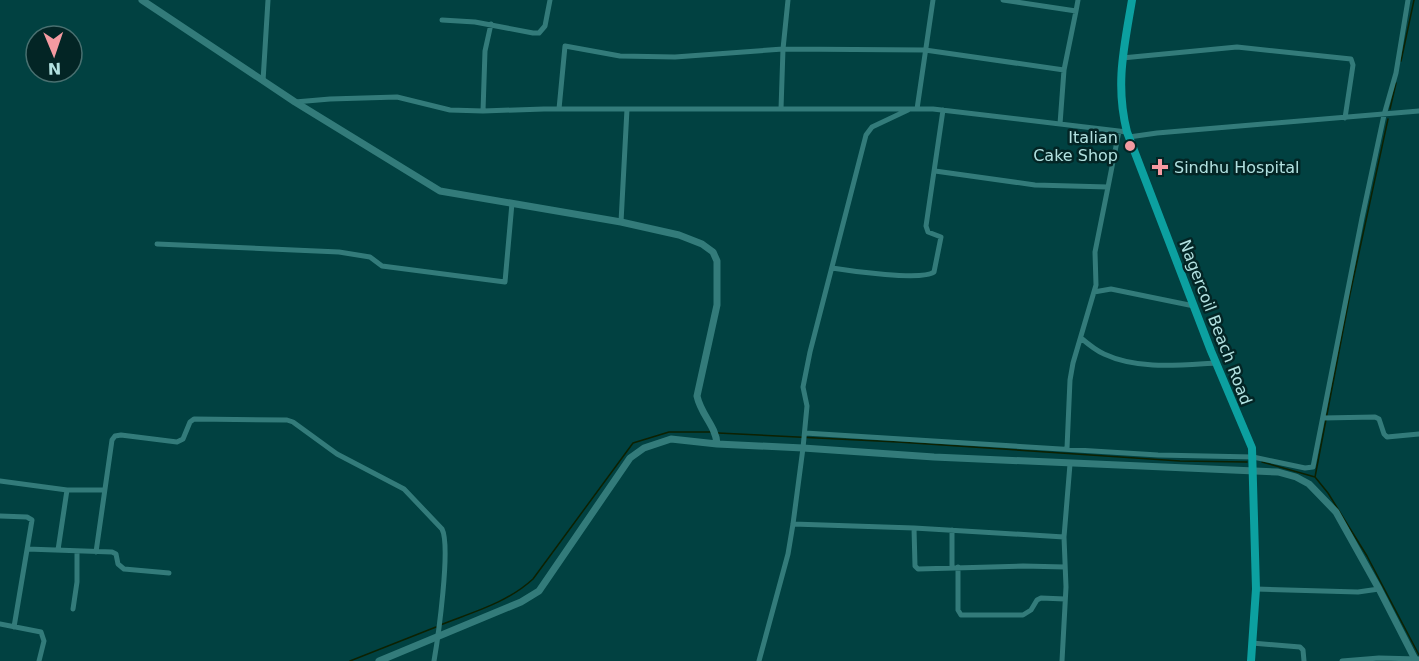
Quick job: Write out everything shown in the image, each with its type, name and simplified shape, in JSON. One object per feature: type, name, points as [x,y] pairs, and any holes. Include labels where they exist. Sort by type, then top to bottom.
[{"type":"main road","name":"Nagercoil Beach Road","points":[[1132,0],[1120,77],[1125,133],[1252,448],[1256,589],[1251,661]]},
{"type":"street","points":[[142,0],[295,102],[440,191],[621,222],[687,238],[702,244],[713,252],[717,261],[717,305],[697,396],[701,410],[717,438]]},
{"type":"street","points":[[263,81],[268,0]]},
{"type":"street","points":[[441,20],[491,24],[539,33],[545,26],[550,0]]},
{"type":"street","points":[[781,109],[783,49],[788,0]]},
{"type":"street","points":[[917,109],[933,0]]},
{"type":"street","points":[[1003,0],[1076,11]]},
{"type":"street","points":[[1060,124],[1064,70],[1078,0]]},
{"type":"street","points":[[805,434],[1196,457],[1252,457],[1305,468],[1313,467],[1325,418],[1351,272],[1384,115],[1396,73],[1408,0]]},
{"type":"street","points":[[483,111],[485,51],[491,24]]},
{"type":"street","points":[[559,109],[565,46],[620,56],[675,57],[783,49],[926,50],[1064,70]]},
{"type":"street","points":[[1122,58],[1237,47],[1351,59],[1353,65],[1345,118]]},
{"type":"street","points":[[295,102],[397,97],[439,108],[483,111],[917,109],[943,110],[1125,133],[1157,133],[1419,111]]},
{"type":"street","points":[[1387,107],[1394,114]]},
{"type":"street","points":[[621,222],[627,109]]},
{"type":"street","points":[[759,661],[788,554],[793,524],[805,434],[807,406],[803,387],[810,352],[867,132],[908,109]]},
{"type":"street","points":[[832,268],[867,273],[932,275],[936,269],[941,241],[940,237],[928,232],[926,226],[943,110]]},
{"type":"street","points":[[1067,448],[1070,380],[1094,292],[1095,252],[1108,187],[1125,133]]},
{"type":"street","points":[[935,171],[1035,184],[1108,187]]},
{"type":"street","points":[[157,244],[339,252],[370,257],[382,266],[505,282],[512,203]]},
{"type":"street","points":[[1094,292],[1111,289],[1194,306]]},
{"type":"street","points":[[1081,338],[1106,355],[1133,362],[1168,366],[1216,363]]},
{"type":"street","points":[[1325,418],[1375,417],[1379,419],[1384,434],[1387,436],[1419,434]]},
{"type":"street","points":[[96,552],[112,440],[118,435],[177,442],[183,439],[190,422],[194,419],[290,420],[337,454],[404,489],[442,529],[446,537],[445,555],[434,661]]},
{"type":"street","points":[[379,661],[521,602],[539,591],[621,469],[644,448],[671,439],[717,438],[1070,464],[1278,472],[1296,477],[1313,486],[1336,512],[1417,659]]},
{"type":"street","points":[[1062,661],[1065,599],[1064,537],[1070,464]]},
{"type":"street","points":[[0,481],[67,490],[104,490]]},
{"type":"street","points":[[58,550],[67,490]]},
{"type":"street","points":[[0,516],[31,518],[14,627]]},
{"type":"street","points":[[793,524],[914,528],[1064,537]]},
{"type":"street","points":[[914,528],[916,568],[1065,567]]},
{"type":"street","points":[[952,530],[958,610],[961,615],[1023,615],[1031,610],[1036,600],[1065,599]]},
{"type":"street","points":[[27,549],[115,553],[120,566],[124,569],[169,573]]},
{"type":"street","points":[[73,609],[77,582],[77,551]]},
{"type":"street","points":[[1256,589],[1358,591],[1379,589]]},
{"type":"street","points":[[0,624],[41,632],[44,641],[39,661]]},
{"type":"street","points":[[1252,643],[1300,647],[1303,650],[1304,661]]},
{"type":"street","points":[[1342,661],[1379,658],[1417,659]]},
{"type":"waterway","points":[[1401,61],[1414,0]]},
{"type":"waterway","points":[[1390,109],[1396,83]]},
{"type":"waterway","points":[[1315,477],[1350,294],[1388,119]]},
{"type":"waterway","points":[[440,625],[501,601],[533,579],[633,443],[669,432],[710,432]]},
{"type":"waterway","points":[[718,433],[898,442],[1180,461],[1247,462]]},
{"type":"waterway","points":[[1262,462],[1315,477],[1328,493],[1367,556],[1419,655]]},
{"type":"waterway","points":[[350,661],[436,627]]},
{"type":"place","name":"Italian Cake Shop","points":[[1130,146]]},
{"type":"place","name":"Sindhu Hospital","points":[[1160,167]]}]
